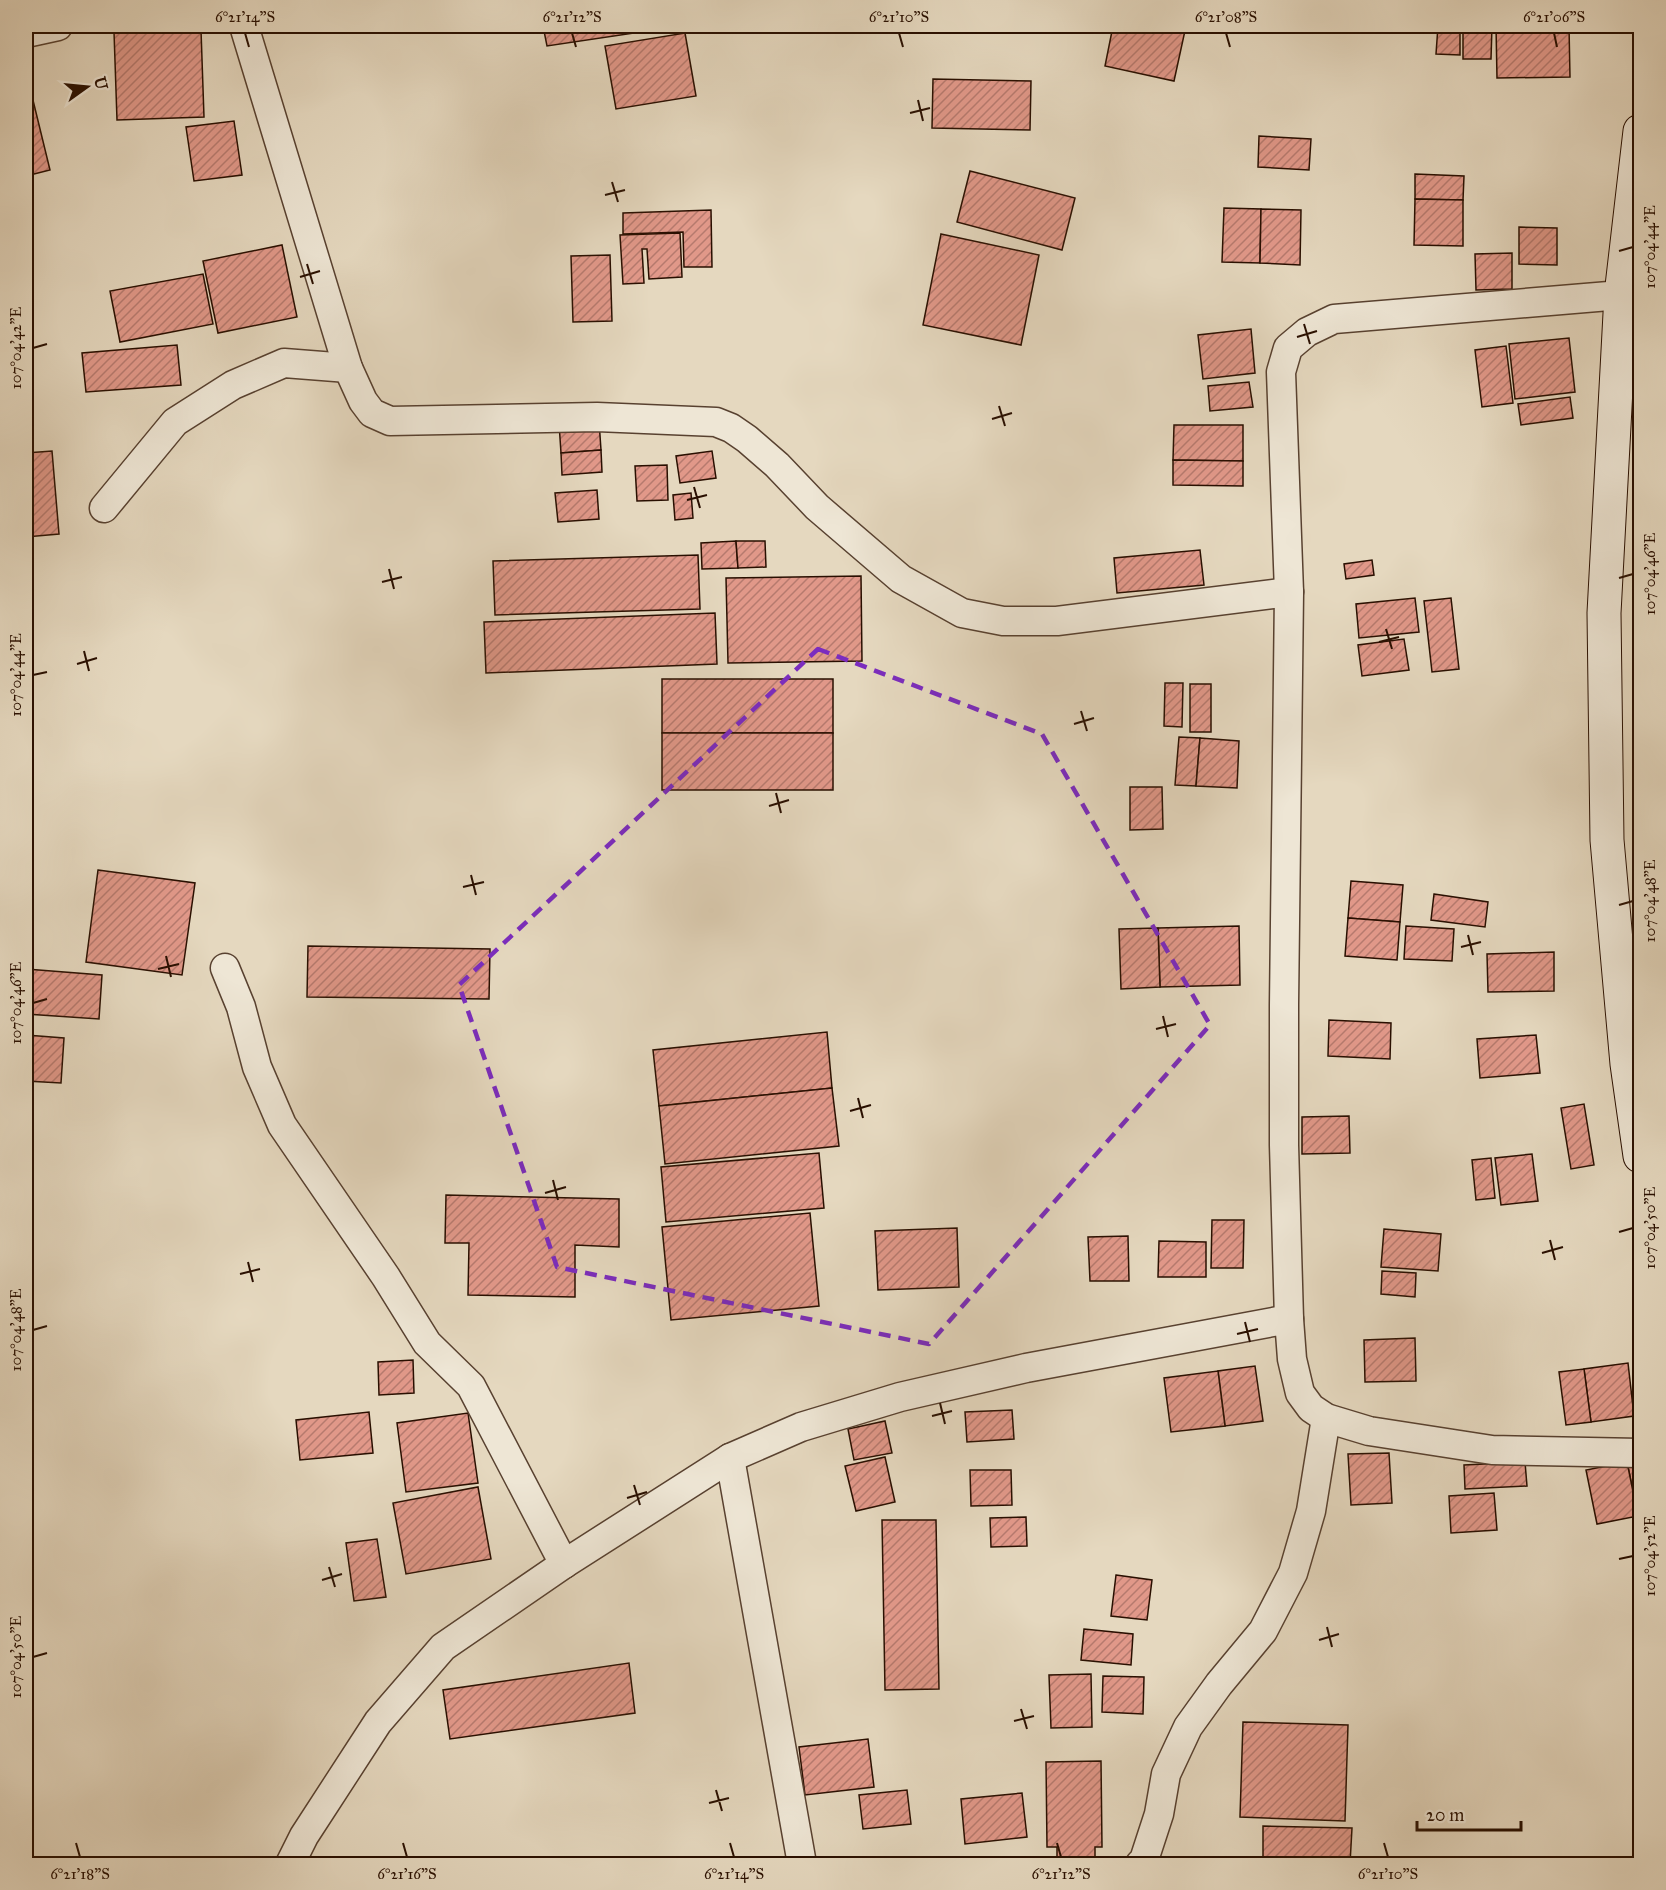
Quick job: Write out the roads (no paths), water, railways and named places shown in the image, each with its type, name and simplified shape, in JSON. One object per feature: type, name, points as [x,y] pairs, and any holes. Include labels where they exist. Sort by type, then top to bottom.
[{"type":"street","points":[[26,33],[58,26]]},
{"type":"street","points":[[244,26],[348,369],[363,401],[372,413],[390,422],[597,417],[701,421],[723,425],[747,439],[777,465],[817,507],[901,579],[962,613],[1003,621],[1057,621],[1289,592]]},
{"type":"street","points":[[1640,147],[1621,296],[1604,613],[1607,840],[1627,1064],[1641,1156]]},
{"type":"street","points":[[1621,296],[1334,319],[1307,332],[1288,348],[1281,372],[1289,592],[1284,1075],[1289,1319],[1292,1359],[1300,1393],[1311,1408],[1326,1418],[1369,1431],[1492,1450],[1641,1453]]},
{"type":"street","points":[[104,508],[175,422],[233,385],[284,363],[348,369]]},
{"type":"street","points":[[225,968],[241,1007],[258,1067],[282,1125],[386,1277],[427,1343],[471,1386],[564,1564]]},
{"type":"street","points":[[291,1864],[304,1836],[378,1722],[443,1647],[564,1564],[730,1458],[801,1427],[900,1397],[1026,1368],[1289,1319]]},
{"type":"street","points":[[1140,1864],[1144,1860],[1159,1814],[1166,1774],[1188,1727],[1219,1684],[1263,1631],[1293,1574],[1311,1511],[1326,1418]]},
{"type":"street","points":[[730,1458],[802,1864]]}]
